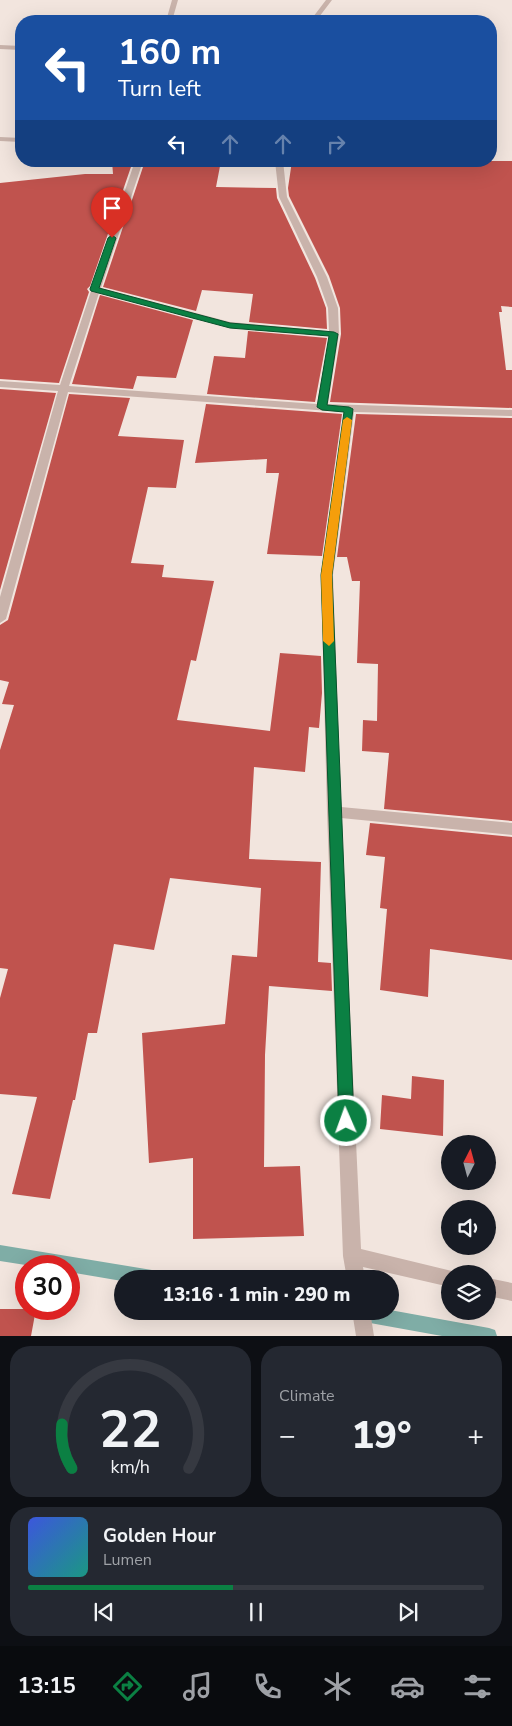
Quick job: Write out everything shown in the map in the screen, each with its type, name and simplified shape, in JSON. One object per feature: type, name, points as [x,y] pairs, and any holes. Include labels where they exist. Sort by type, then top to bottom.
[{"type":"street","points":[[171,15],[175,0]]},
{"type":"street","points":[[318,15],[329,0]]},
{"type":"street","points":[[0,48],[15,48]]},
{"type":"street","points":[[0,139],[15,140]]},
{"type":"street","points":[[0,619],[63,390],[94,289],[137,167]]},
{"type":"street","points":[[280,167],[283,197],[322,277],[333,308],[334,334],[322,407]]},
{"type":"street","points":[[94,289],[230,325],[334,334]]},
{"type":"street","points":[[0,384],[349,409],[512,413]]},
{"type":"street","points":[[349,409],[327,575],[334,812],[352,1256],[354,1270]]},
{"type":"street","points":[[334,812],[512,829]]},
{"type":"street","points":[[352,1256],[441,1276]]},
{"type":"street","points":[[496,1289],[512,1292]]},
{"type":"street","points":[[363,1320],[365,1336]]},
{"type":"building","points":[[497,161],[512,161],[512,307],[501,306],[502,312],[499,312],[506,370],[512,370],[512,408],[330,402],[341,334],[340,308],[329,276],[289,196],[288,188],[291,167],[497,167]]},
{"type":"building","points":[[112,167],[131,167],[90,286],[87,289],[89,292],[59,383],[0,379],[0,183],[85,174],[113,174]]},
{"type":"building","points":[[143,167],[220,167],[216,187],[276,188],[277,198],[315,278],[326,308],[327,329],[249,322],[253,294],[202,290],[196,311],[103,287]]},
{"type":"building","points":[[100,295],[193,320],[176,378],[137,376],[133,389],[72,384]]},
{"type":"building","points":[[248,331],[327,338],[315,402],[207,394],[214,356],[245,358]]},
{"type":"building","points":[[0,389],[56,393],[0,590]]},
{"type":"building","points":[[69,394],[130,398],[118,436],[184,440],[176,488],[148,487],[131,563],[164,565],[162,577],[214,581],[196,661],[191,660],[177,720],[270,731],[280,653],[321,656],[322,693],[319,728],[309,727],[305,772],[254,767],[249,859],[321,862],[318,962],[331,963],[332,991],[269,986],[265,1055],[264,1167],[300,1166],[304,1236],[193,1239],[193,1158],[149,1163],[142,1033],[225,1024],[232,955],[257,957],[261,888],[170,878],[154,950],[114,944],[97,1033],[88,1033],[75,1100],[73,1100],[50,1199],[12,1194],[37,1097],[0,1094],[0,998],[8,969],[0,968],[0,750],[14,705],[2,704],[9,682],[0,680],[0,625],[8,620]]},
{"type":"building","points":[[206,404],[342,414],[322,556],[267,554],[279,473],[266,473],[267,459],[195,463]]},
{"type":"building","points":[[356,414],[512,418],[512,821],[384,809],[389,753],[362,751],[363,720],[377,721],[378,664],[357,663],[360,581],[352,581],[347,557],[337,557]]},
{"type":"building","points":[[370,823],[512,837],[512,960],[430,949],[428,997],[380,990],[387,909],[380,908],[385,857],[366,855]]},
{"type":"building","points":[[412,1076],[444,1080],[443,1135],[380,1129],[382,1095],[411,1099]]},
{"type":"building","points":[[0,1309],[15,1309],[15,1320],[34,1320],[31,1336],[0,1336]]},
{"type":"waterway","points":[[0,1253],[114,1272]]},
{"type":"waterway","points":[[399,1320],[489,1336]]},
{"type":"slow traffic","points":[[329,641],[327,575],[347,420]]},
{"type":"route","points":[[112,238],[94,289],[230,325],[334,334],[322,407],[349,409],[327,575],[346,1121]]}]
